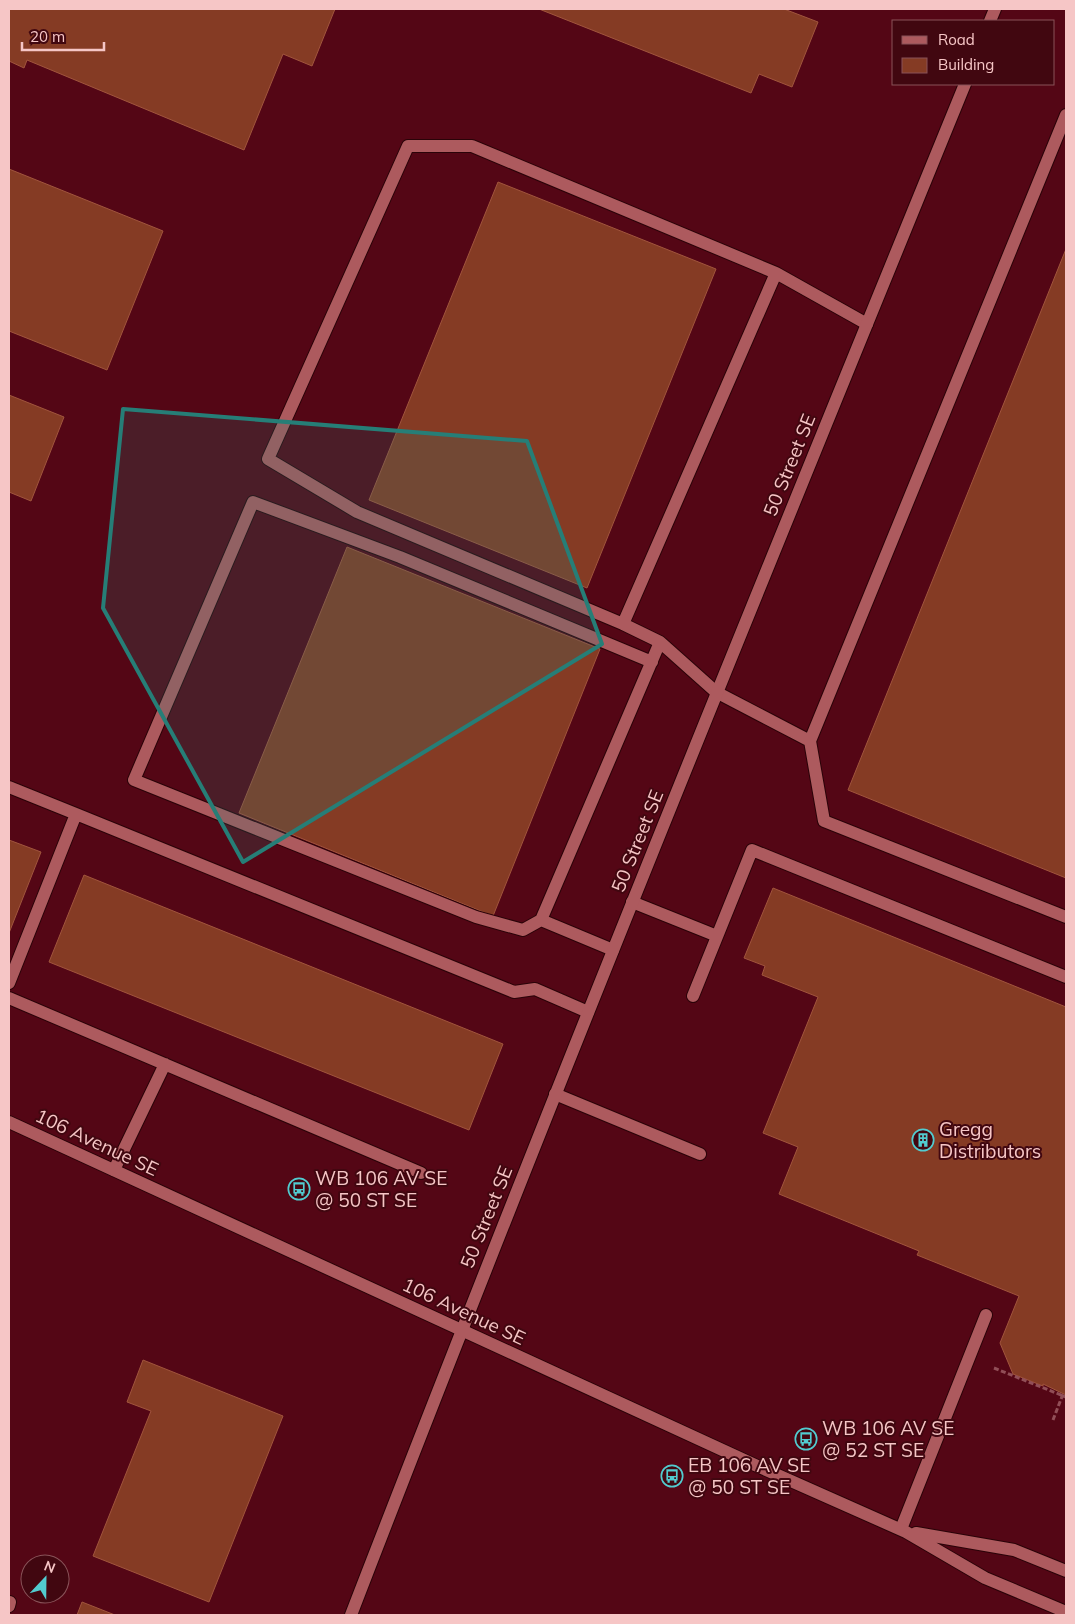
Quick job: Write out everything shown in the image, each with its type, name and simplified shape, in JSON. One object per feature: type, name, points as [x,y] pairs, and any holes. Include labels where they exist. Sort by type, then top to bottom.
[{"type":"street","name":"50 Street SE","points":[[352,1615],[461,1330],[555,1094],[716,692],[965,85]]},
{"type":"street","points":[[1066,115],[810,742],[824,821],[1066,917]]},
{"type":"street","points":[[810,742],[716,692],[660,642],[623,624],[357,512],[268,460],[408,146],[472,146],[776,273],[867,324]]},
{"type":"street","points":[[623,624],[776,273]]},
{"type":"street","points":[[652,662],[400,557],[253,502],[134,780],[476,917],[523,930],[541,920],[652,662],[660,642]]},
{"type":"street","points":[[9,787],[514,992],[535,989],[588,1012]]},
{"type":"street","points":[[9,983],[76,814]]},
{"type":"street","points":[[693,996],[752,850],[1066,977]]},
{"type":"street","points":[[632,902],[717,936]]},
{"type":"street","points":[[541,920],[613,950]]},
{"type":"street","points":[[9,998],[421,1173]]},
{"type":"street","points":[[114,1170],[165,1064]]},
{"type":"street","points":[[555,1094],[700,1154]]},
{"type":"street","name":"106 Avenue SE","points":[[9,1122],[756,1465],[903,1530],[985,1578],[1066,1612]]},
{"type":"street","points":[[903,1530],[986,1315]]},
{"type":"street","name":"106 Avenue SE","points":[[903,1530],[1014,1550],[1066,1571]]},
{"type":"path","points":[[994,1368],[1064,1396],[1053,1420]]},
{"type":"highlighted area","points":[[123,409],[527,441],[602,644],[243,862],[103,608]]},
{"type":"building","points":[[9,9],[335,9],[312,66],[283,54],[244,150],[27,60],[24,68],[9,61]]},
{"type":"building","points":[[539,9],[784,9],[818,22],[792,87],[759,74],[751,93]]},
{"type":"building","points":[[9,169],[163,231],[107,370],[9,331]]},
{"type":"building","points":[[498,182],[716,269],[587,588],[369,500]]},
{"type":"building","points":[[1066,249],[1066,878],[848,790]]},
{"type":"building","points":[[9,395],[64,417],[31,501],[9,492]]},
{"type":"building","points":[[347,547],[600,649],[493,916],[239,813]]},
{"type":"building","points":[[9,840],[41,852],[9,933]]},
{"type":"building","points":[[84,875],[503,1044],[469,1130],[49,962]]},
{"type":"building","name":"Gregg Distributors","points":[[773,888],[1066,1007],[1066,1395],[1043,1384],[1043,1386],[1013,1374],[1000,1343],[1019,1296],[917,1255],[919,1251],[779,1194],[798,1147],[763,1133],[818,997],[762,975],[765,966],[744,958]]},
{"type":"building","points":[[143,1360],[283,1416],[209,1602],[93,1556],[151,1411],[127,1402]]},
{"type":"building","points":[[82,1602],[115,1615],[77,1615]]},
{"type":"place","name":"Gregg Distributors","points":[[923,1140]]},
{"type":"place","name":"WB 106 AV SE @ 50 ST SE","points":[[299,1189]]},
{"type":"place","name":"WB 106 AV SE @ 52 ST SE","points":[[806,1439]]},
{"type":"place","name":"EB 106 AV SE @ 50 ST SE","points":[[672,1476]]}]
